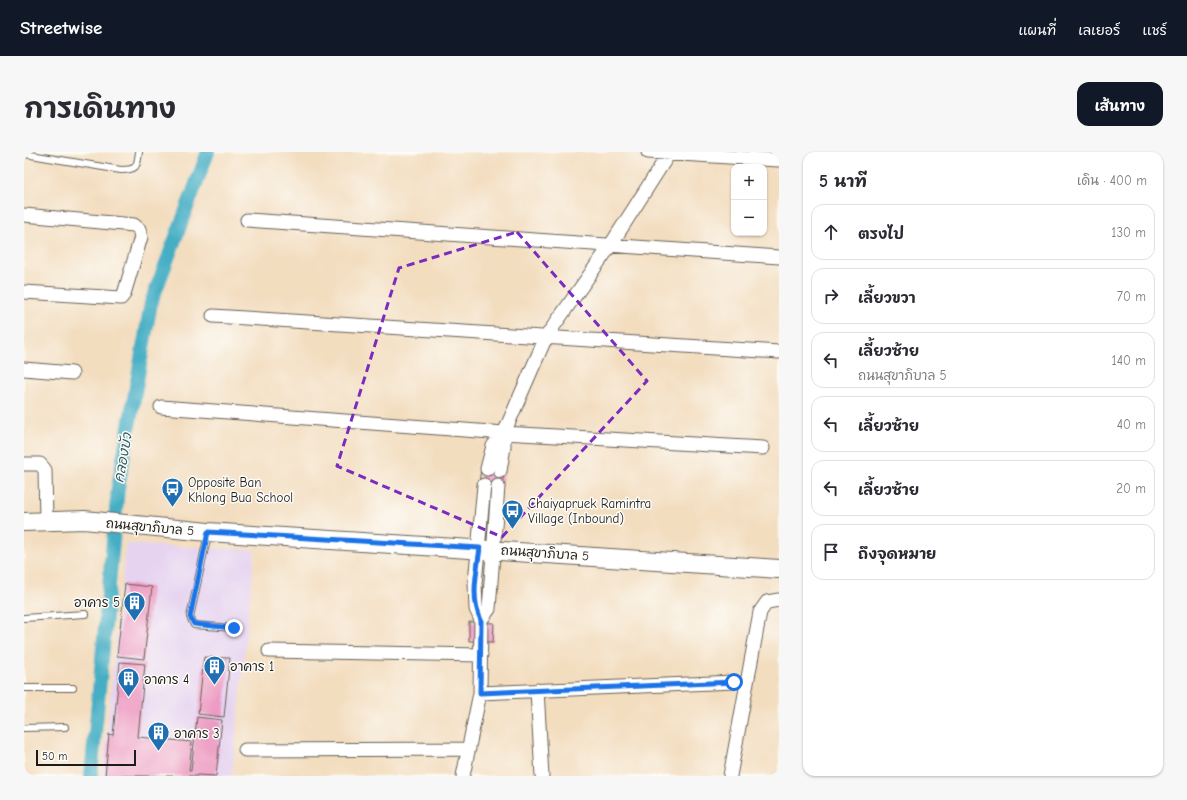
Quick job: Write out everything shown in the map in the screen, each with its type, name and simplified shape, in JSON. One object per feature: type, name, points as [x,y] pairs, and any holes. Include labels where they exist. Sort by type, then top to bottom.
[{"type":"street","points":[[648,152],[779,160]]},
{"type":"street","points":[[494,470],[493,446],[504,433],[546,337],[610,246],[669,153]]},
{"type":"street","points":[[24,215],[134,225],[139,229],[141,237],[124,294],[121,298],[24,292]]},
{"type":"street","points":[[248,220],[779,257]]},
{"type":"street","points":[[213,316],[779,352]]},
{"type":"street","points":[[24,369],[72,373]]},
{"type":"street","points":[[160,407],[504,433],[763,448]]},
{"type":"street","points":[[24,464],[40,464],[45,470],[46,520]]},
{"type":"street","points":[[463,776],[480,693],[481,620],[489,609],[484,485]]},
{"type":"street","points":[[486,549],[498,486]]},
{"type":"street","name":"ถนนสุขาภิบาล 5","points":[[24,522],[46,520],[84,520],[208,532],[779,568]]},
{"type":"street","points":[[730,776],[760,612],[767,602],[779,600]]},
{"type":"street","points":[[269,651],[481,655]]},
{"type":"street","points":[[480,693],[734,682]]},
{"type":"street","points":[[536,690],[542,776]]},
{"type":"street","points":[[245,750],[469,749]]},
{"type":"lane","points":[[25,154],[121,170],[131,170],[137,165],[139,152]]},
{"type":"lane","points":[[208,532],[190,617],[194,624],[234,628]]},
{"type":"lane","points":[[24,618],[85,614]]},
{"type":"lane","points":[[24,688],[73,688]]},
{"type":"lane","points":[[24,728],[65,727]]},
{"type":"highlighted area","points":[[517,232],[647,381],[502,537],[337,466],[399,268]]},
{"type":"shaded area","points":[[126,544],[255,550],[232,776],[102,776]]},
{"type":"building","points":[[481,468],[504,471],[502,487],[479,484]]},
{"type":"building","name":"อาคาร 5","points":[[125,584],[152,587],[144,659],[117,656]]},
{"type":"building","points":[[469,622],[494,623],[493,642],[469,641]]},
{"type":"building","name":"อาคาร 1","points":[[204,657],[230,658],[224,717],[198,714]]},
{"type":"building","points":[[120,662],[145,664],[138,737],[192,742],[189,771],[191,771],[197,717],[222,720],[216,776],[105,776],[109,734],[113,735]]},
{"type":"waterway","name":"คลองบัว","points":[[91,776],[118,488],[151,303],[208,152]]},
{"type":"place","name":"Opposite Ban Khlong Bua School","points":[[172,508]]},
{"type":"place","name":"Chaiyapruek Ramintra Village (Inbound)","points":[[512,530]]},
{"type":"place","name":"อาคาร 5","points":[[135,622]]},
{"type":"place","name":"อาคาร 1","points":[[214,686]]},
{"type":"place","name":"อาคาร 4","points":[[129,698]]},
{"type":"place","name":"อาคาร 3","points":[[159,752]]},
{"type":"route","points":[[234,628],[194,624],[190,617],[208,532],[480,548],[475,583],[476,609],[481,620],[480,693],[734,682]]}]
